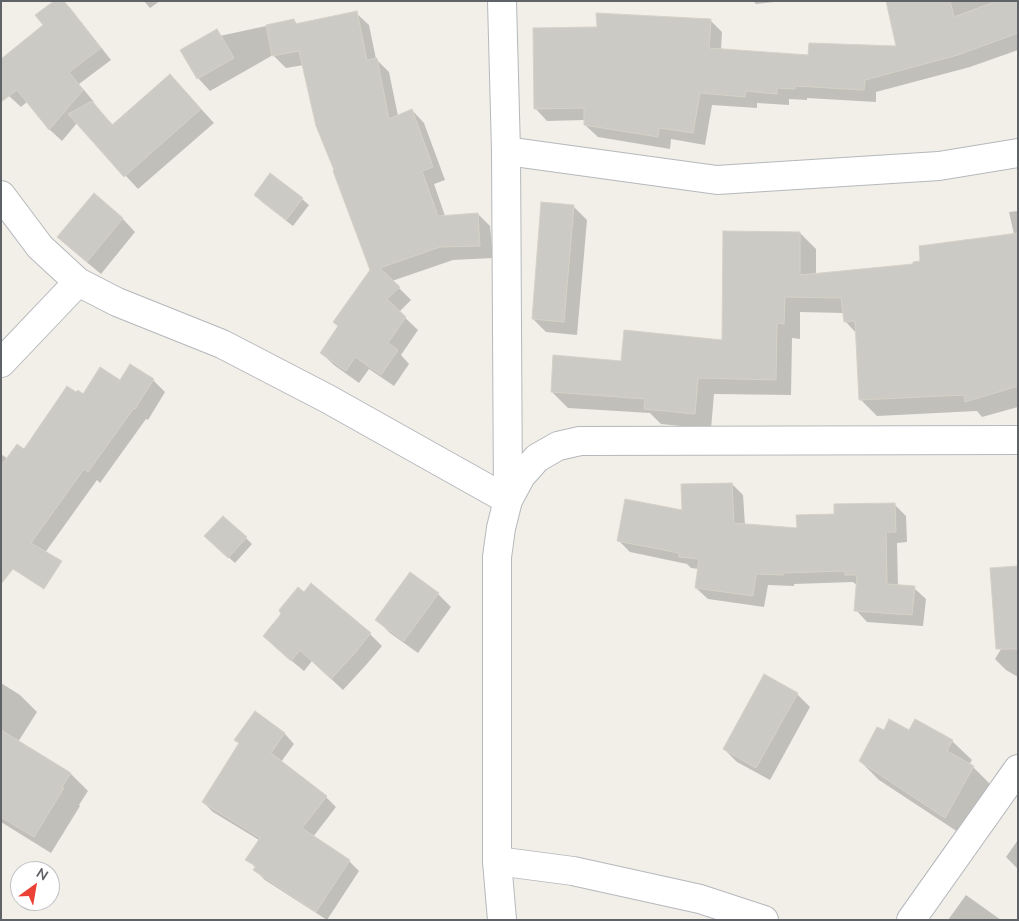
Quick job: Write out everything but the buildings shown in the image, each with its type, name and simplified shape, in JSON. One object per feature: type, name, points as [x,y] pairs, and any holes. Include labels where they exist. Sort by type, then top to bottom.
[{"type":"street","points":[[502,1],[506,151],[508,500],[496,557],[497,861],[502,920]]},
{"type":"street","points":[[506,151],[717,180],[939,166],[1018,153]]},
{"type":"street","points":[[1,195],[40,247],[78,282],[117,302],[222,344],[328,399],[508,500]]},
{"type":"street","points":[[1,363],[78,282]]},
{"type":"street","points":[[508,500],[521,476],[537,458],[558,446],[580,441],[1018,440]]},
{"type":"street","points":[[911,920],[1018,769]]},
{"type":"street","points":[[497,861],[573,871],[700,899],[764,920]]}]
